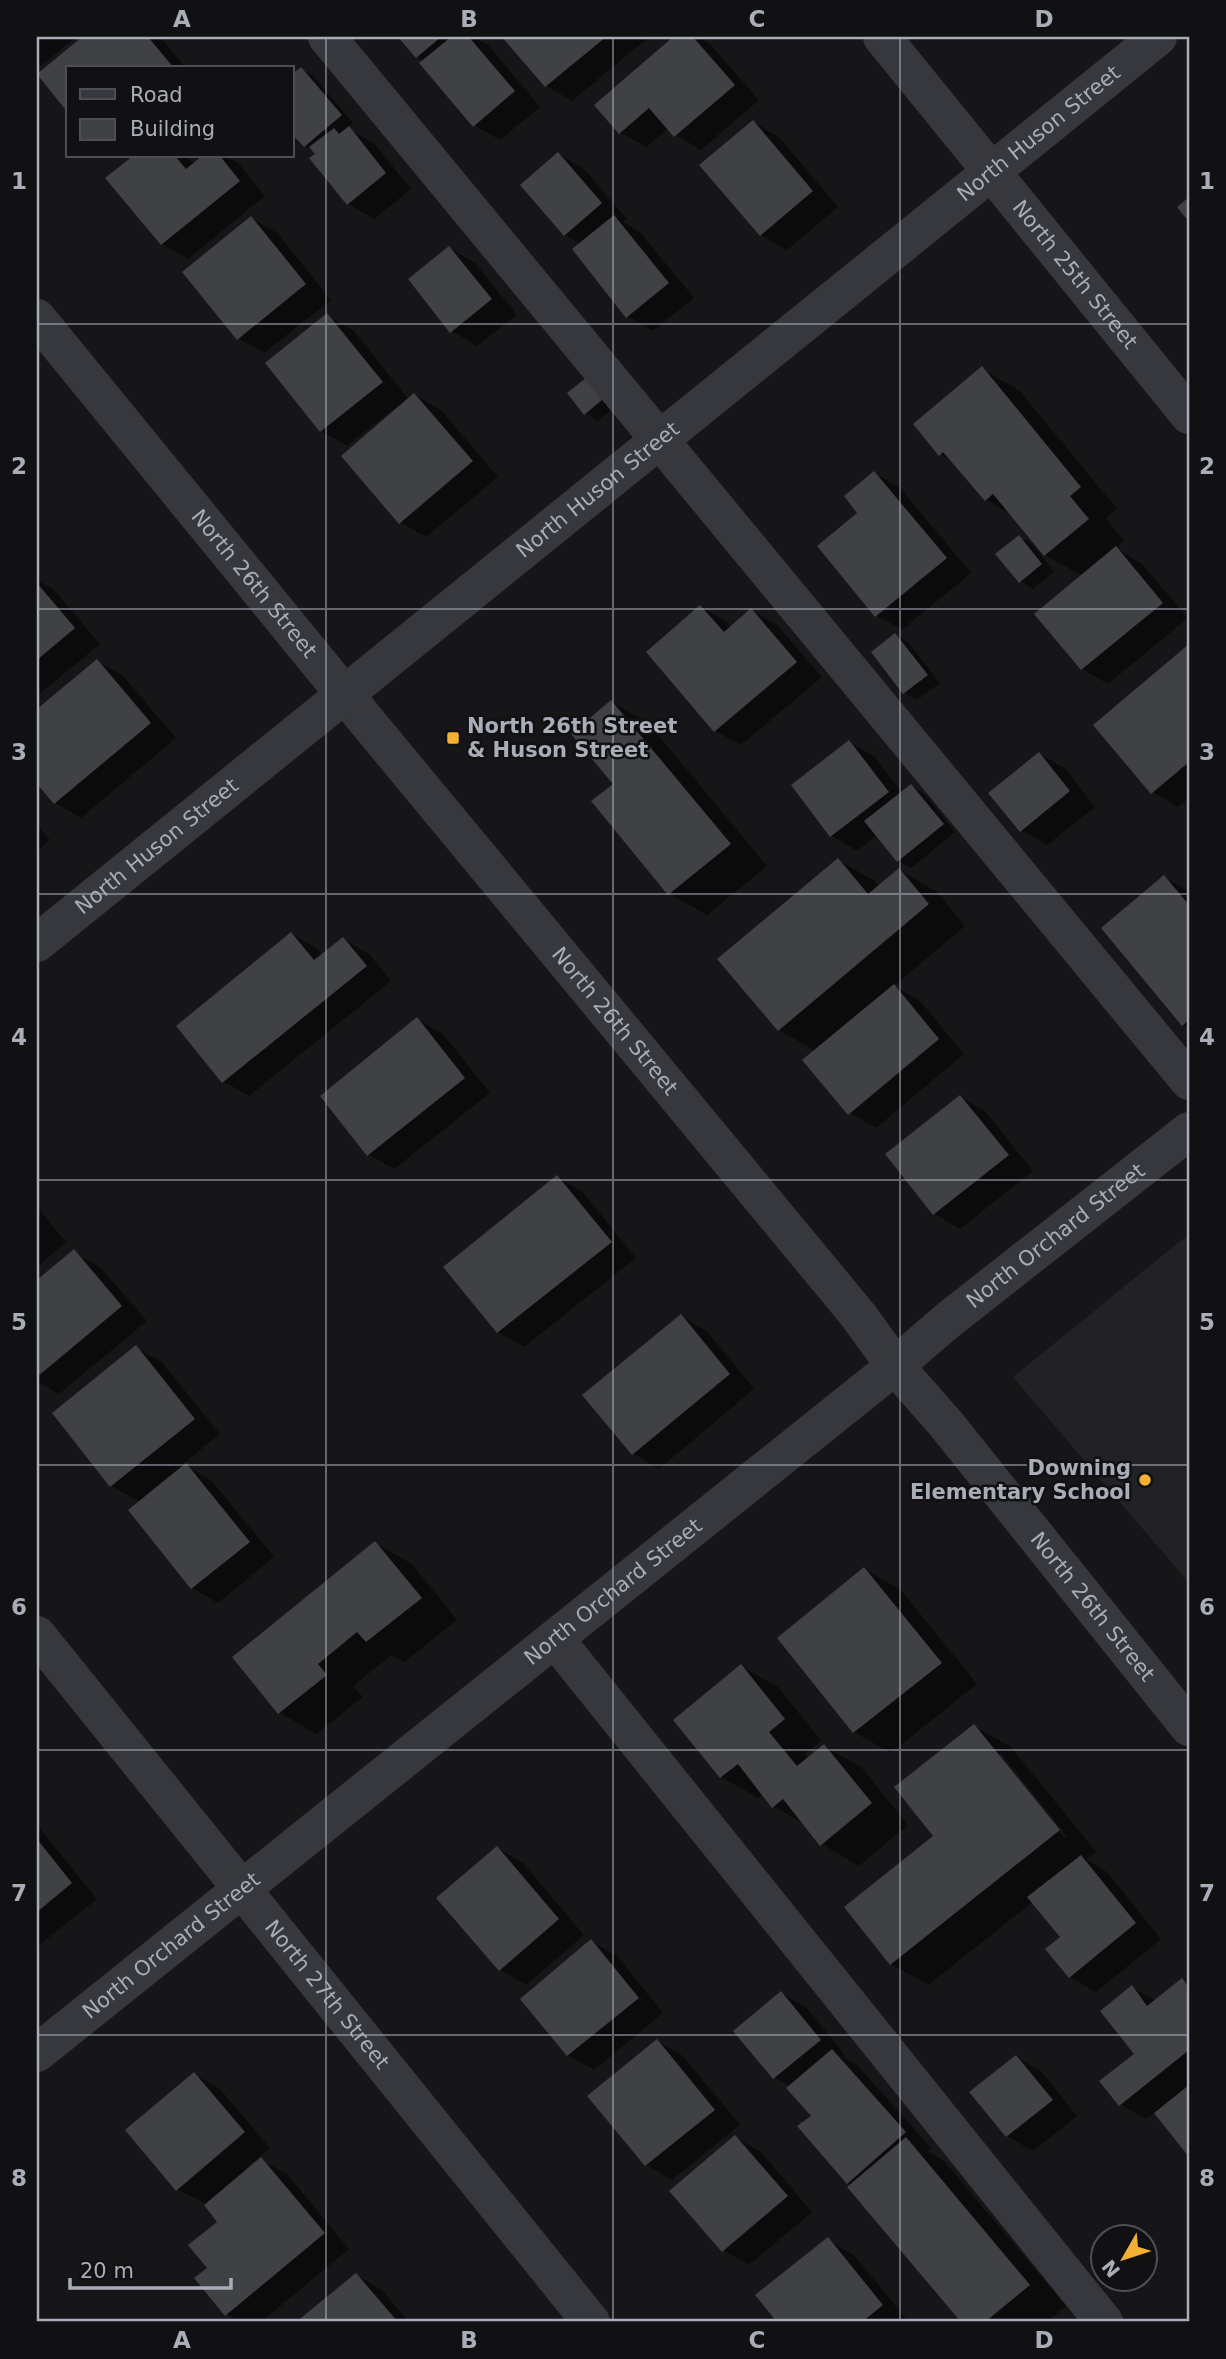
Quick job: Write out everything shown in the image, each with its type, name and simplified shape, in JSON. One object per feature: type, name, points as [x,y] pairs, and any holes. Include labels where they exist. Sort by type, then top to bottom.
[{"type":"street","points":[[327,37],[1189,1081]]},
{"type":"street","name":"North 25th Street","points":[[882,37],[1189,415]]},
{"type":"street","name":"North Huson Street","points":[[37,943],[1158,37]]},
{"type":"street","name":"North 26th Street","points":[[37,318],[849,1304],[895,1366],[946,1424],[1189,1727]]},
{"type":"street","name":"North Orchard Street","points":[[37,2053],[555,1640],[947,1321],[1189,1131]]},
{"type":"street","name":"North 27th Street","points":[[37,1635],[591,2322]]},
{"type":"street","points":[[555,1640],[1104,2322]]},
{"type":"shaded area","name":"Downing Elementary School","points":[[1189,1234],[1189,1583],[1013,1377]]},
{"type":"building","points":[[82,37],[148,37],[172,66],[66,66],[66,110],[37,74]]},
{"type":"building","points":[[398,37],[441,37],[416,58]]},
{"type":"building","points":[[451,37],[469,37],[515,91],[473,127],[419,63]]},
{"type":"building","points":[[502,37],[606,37],[545,87]]},
{"type":"building","points":[[673,37],[693,37],[735,85],[674,137],[649,108],[619,134],[594,105]]},
{"type":"building","points":[[301,67],[342,115],[304,147],[294,136],[294,72]]},
{"type":"building","points":[[753,120],[813,191],[760,236],[699,165]]},
{"type":"building","points":[[349,126],[386,173],[347,205],[309,158],[315,154],[309,147],[334,128],[339,134]]},
{"type":"building","points":[[558,152],[602,203],[564,236],[520,185]]},
{"type":"building","points":[[130,158],[177,158],[186,169],[200,158],[222,158],[240,181],[161,245],[105,178]]},
{"type":"building","points":[[1189,197],[1189,222],[1177,207]]},
{"type":"building","points":[[614,215],[669,283],[626,318],[572,249]]},
{"type":"building","points":[[251,216],[306,284],[237,340],[182,272]]},
{"type":"building","points":[[449,246],[492,299],[450,333],[408,279]]},
{"type":"building","points":[[327,313],[383,382],[320,432],[265,363]]},
{"type":"building","points":[[982,366],[1081,487],[1070,496],[1089,519],[1044,556],[993,494],[985,501],[943,452],[939,456],[913,424]]},
{"type":"building","points":[[586,378],[603,399],[584,415],[567,393]]},
{"type":"building","points":[[414,393],[473,461],[399,524],[341,456]]},
{"type":"building","points":[[874,471],[947,558],[875,617],[817,546],[857,513],[844,496]]},
{"type":"building","points":[[1019,535],[1042,564],[1019,583],[995,554]]},
{"type":"building","points":[[1116,546],[1163,603],[1081,670],[1034,614]]},
{"type":"building","points":[[37,583],[75,628],[37,660]]},
{"type":"building","points":[[700,605],[724,632],[751,608],[797,662],[714,732],[646,652]]},
{"type":"building","points":[[895,633],[928,675],[903,694],[871,652]]},
{"type":"building","points":[[1189,644],[1189,762],[1151,794],[1093,725]]},
{"type":"building","points":[[97,659],[151,723],[54,804],[37,784],[37,709]]},
{"type":"building","points":[[611,700],[731,844],[668,895],[591,801],[613,784],[571,734]]},
{"type":"building","points":[[849,740],[889,792],[830,837],[791,785]]},
{"type":"building","points":[[1039,752],[1070,791],[1020,832],[988,793]]},
{"type":"building","points":[[911,784],[944,824],[897,862],[864,821]]},
{"type":"building","points":[[838,858],[868,894],[899,868],[929,904],[778,1031],[717,959]]},
{"type":"building","points":[[1164,875],[1189,905],[1189,1020],[1182,1026],[1101,928]]},
{"type":"building","points":[[291,932],[314,960],[343,937],[367,966],[222,1083],[176,1026]]},
{"type":"building","points":[[894,984],[939,1039],[848,1115],[802,1060]]},
{"type":"building","points":[[417,1017],[465,1078],[367,1156],[320,1096]]},
{"type":"building","points":[[960,1095],[1009,1155],[933,1215],[885,1154]]},
{"type":"building","points":[[557,1175],[612,1242],[497,1333],[443,1267]]},
{"type":"building","points":[[74,1249],[122,1306],[37,1377],[37,1280]]},
{"type":"building","points":[[681,1314],[730,1374],[632,1455],[582,1395]]},
{"type":"building","points":[[136,1345],[195,1419],[110,1487],[52,1413]]},
{"type":"building","points":[[186,1463],[250,1542],[191,1589],[128,1510]]},
{"type":"building","points":[[375,1541],[422,1598],[366,1642],[357,1632],[318,1664],[327,1675],[278,1714],[232,1657]]},
{"type":"building","points":[[864,1567],[942,1663],[853,1733],[777,1638]]},
{"type":"building","points":[[741,1664],[785,1719],[769,1732],[797,1766],[824,1744],[872,1803],[820,1846],[783,1799],[772,1808],[738,1764],[720,1778],[673,1720]]},
{"type":"building","points":[[974,1724],[1060,1830],[890,1965],[844,1907],[933,1836],[894,1787]]},
{"type":"building","points":[[37,1839],[72,1883],[37,1912]]},
{"type":"building","points":[[497,1846],[559,1919],[499,1971],[436,1898]]},
{"type":"building","points":[[1081,1855],[1136,1923],[1069,1978],[1045,1949],[1060,1937],[1027,1897]]},
{"type":"building","points":[[591,1939],[639,1998],[567,2056],[520,1999]]},
{"type":"building","points":[[1182,1978],[1189,1987],[1189,2050],[1119,2106],[1099,2081],[1134,2054],[1100,2011],[1132,1985],[1147,2006]]},
{"type":"building","points":[[781,1991],[821,2040],[773,2079],[733,2031]]},
{"type":"building","points":[[657,2039],[715,2110],[645,2166],[587,2096]]},
{"type":"building","points":[[832,2049],[906,2132],[847,2184],[797,2126],[811,2116],[786,2088]]},
{"type":"building","points":[[1016,2055],[1053,2100],[1006,2137],[969,2092]]},
{"type":"building","points":[[194,2072],[245,2132],[176,2191],[125,2130]]},
{"type":"building","points":[[1189,2085],[1189,2157],[1154,2113]]},
{"type":"building","points":[[735,2135],[788,2196],[722,2252],[669,2191]]},
{"type":"building","points":[[906,2137],[1030,2285],[985,2322],[961,2322],[847,2187]]},
{"type":"building","points":[[261,2157],[325,2233],[225,2316],[194,2278],[207,2268],[188,2245],[217,2222],[204,2205]]},
{"type":"building","points":[[828,2237],[883,2305],[862,2322],[777,2322],[755,2295]]},
{"type":"building","points":[[356,2273],[398,2322],[296,2322]]},
{"type":"place","name":"North 26th Street & Huson Street","points":[[453,738]]},
{"type":"place","name":"Downing Elementary School","points":[[1145,1480]]}]
